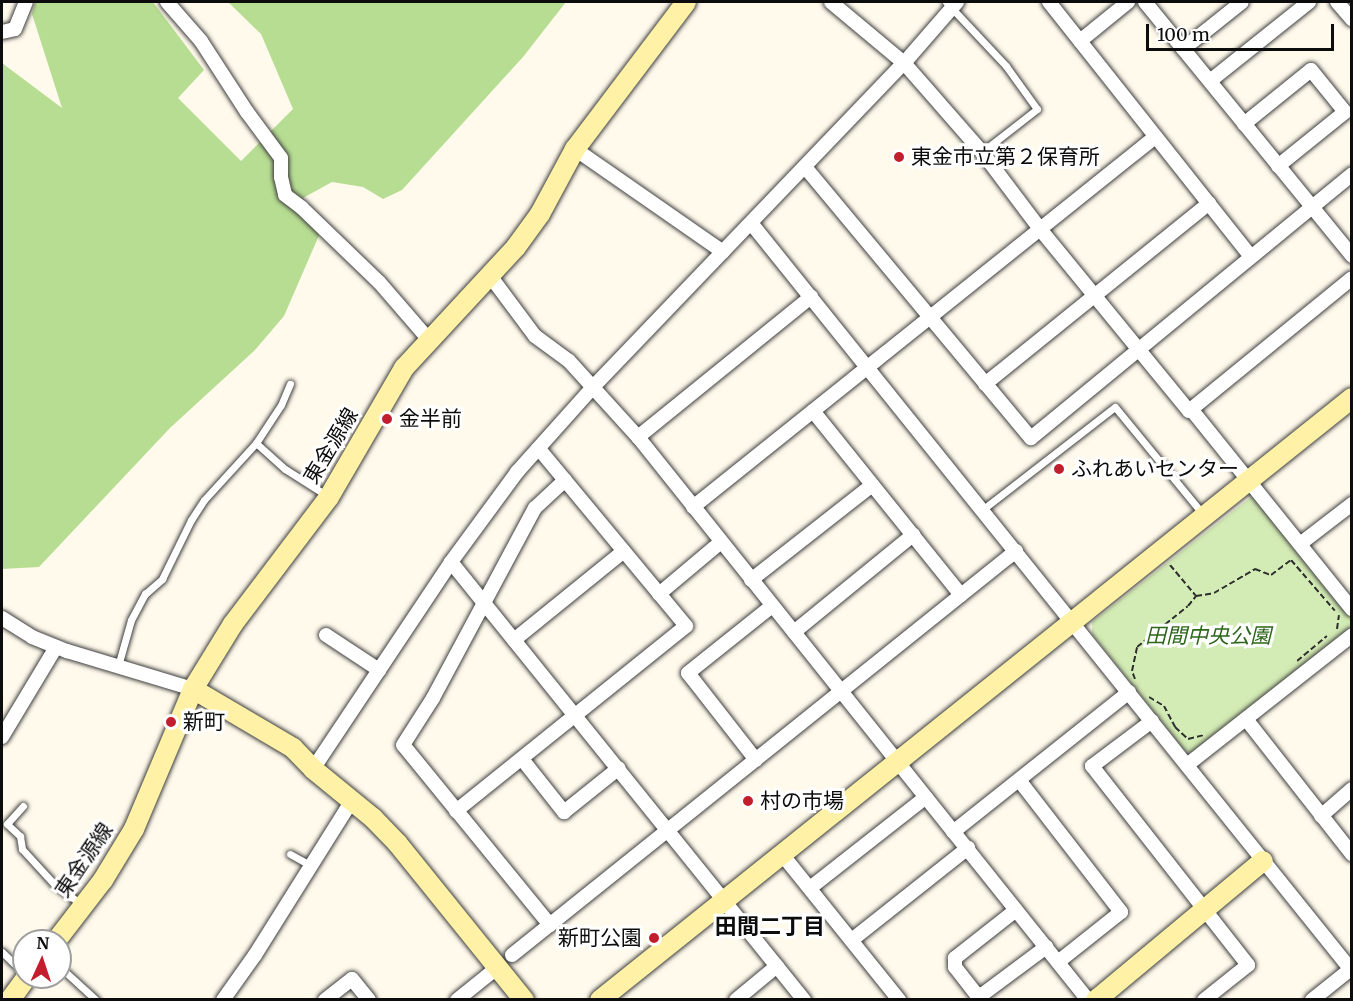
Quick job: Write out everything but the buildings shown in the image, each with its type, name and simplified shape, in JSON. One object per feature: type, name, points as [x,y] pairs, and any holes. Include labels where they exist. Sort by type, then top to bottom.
[{"type":"street","points":[[2,32],[15,29],[26,2]]},
{"type":"street","points":[[167,2],[201,41],[247,112],[281,158],[281,177],[285,195],[302,208],[379,282],[429,340]]},
{"type":"street","name":"東金源線","points":[[65,929],[103,880],[134,829],[193,689],[233,624],[329,497],[404,368],[491,277],[540,214],[575,149],[686,2]]},
{"type":"street","points":[[831,2],[904,63],[982,152],[1040,229],[1189,411],[1191,409],[1352,609]]},
{"type":"street","points":[[1049,2],[1251,257]]},
{"type":"street","points":[[1080,41],[1128,2]]},
{"type":"street","points":[[1145,2],[1352,256]]},
{"type":"street","points":[[1183,49],[1242,2]]},
{"type":"street","points":[[1210,81],[1309,2]]},
{"type":"street","points":[[1337,2],[1352,19]]},
{"type":"street","points":[[313,769],[451,562],[538,448],[592,388],[904,63],[952,3]]},
{"type":"street","points":[[1244,124],[1311,70],[1345,112],[1278,166]]},
{"type":"street","points":[[693,507],[1155,136]]},
{"type":"street","points":[[575,149],[723,252]]},
{"type":"street","points":[[805,167],[1031,438],[1352,174]]},
{"type":"street","points":[[985,384],[1209,203]]},
{"type":"street","points":[[751,223],[1072,621],[1132,686],[1152,722],[1351,969],[1312,999]]},
{"type":"street","points":[[491,277],[535,336],[569,361],[638,437],[1088,999]]},
{"type":"street","points":[[1191,409],[1352,278]]},
{"type":"street","points":[[638,437],[811,297]]},
{"type":"street","points":[[600,999],[1352,398]]},
{"type":"street","points":[[813,411],[961,595]]},
{"type":"street","points":[[456,811],[686,626],[538,448]]},
{"type":"street","points":[[550,926],[403,745],[433,698],[482,601],[535,508],[565,480]]},
{"type":"street","points":[[751,580],[872,485]]},
{"type":"street","points":[[1300,544],[1352,504]]},
{"type":"street","points":[[794,632],[913,535]]},
{"type":"street","points":[[659,594],[721,542]]},
{"type":"street","points":[[514,640],[624,551]]},
{"type":"street","points":[[457,999],[1016,551]]},
{"type":"street","points":[[451,562],[804,999]]},
{"type":"street","points":[[756,760],[688,674],[772,606]]},
{"type":"street","points":[[2,618],[32,637],[56,646],[193,689],[293,748],[313,769],[353,799],[398,844],[505,961],[524,999]]},
{"type":"street","points":[[326,635],[379,670]]},
{"type":"street","points":[[1187,765],[1352,635]]},
{"type":"street","points":[[2,737],[56,646]]},
{"type":"street","points":[[953,832],[1132,686]]},
{"type":"street","points":[[1246,719],[1352,854]]},
{"type":"street","points":[[1152,722],[1092,766],[1248,965],[1204,999]]},
{"type":"street","points":[[522,759],[564,812],[619,768]]},
{"type":"street","points":[[1018,780],[1121,912],[1058,962]]},
{"type":"street","points":[[1321,816],[1352,789]]},
{"type":"street","points":[[810,888],[926,797]]},
{"type":"street","points":[[223,999],[255,955],[353,799]]},
{"type":"street","points":[[853,939],[968,848]]},
{"type":"street","points":[[782,854],[900,999]]},
{"type":"street","points":[[1096,999],[1263,861]]},
{"type":"street","points":[[1016,910],[955,958],[955,967],[977,995],[983,994],[1046,947]]},
{"type":"street","points":[[736,999],[777,966]]},
{"type":"street","points":[[325,999],[352,979],[369,999]]},
{"type":"lane","points":[[952,3],[1006,66],[1036,109],[982,152]]},
{"type":"lane","points":[[118,666],[131,620],[145,594],[162,579],[191,520],[204,500],[256,443],[281,405],[290,384]]},
{"type":"lane","points":[[982,510],[1115,407],[1204,516]]},
{"type":"lane","points":[[256,443],[285,469],[329,497]]},
{"type":"lane","points":[[23,806],[8,824],[20,836],[22,849],[55,885],[83,906]]},
{"type":"lane","points":[[290,854],[310,865]]},
{"type":"lane","points":[[72,978],[96,999]]},
{"type":"path","points":[[1159,551],[1196,596]]},
{"type":"path","points":[[1132,686],[1132,670],[1137,647],[1188,606],[1196,596],[1214,593],[1255,569],[1271,575],[1291,560],[1340,616],[1337,630]]},
{"type":"path","points":[[1291,667],[1305,652],[1329,635]]},
{"type":"path","points":[[1148,696],[1164,706],[1175,727],[1188,739],[1208,734]]},
{"type":"green space","points":[[35,2],[153,2],[204,70],[178,98],[241,161],[293,109],[261,34],[228,2],[566,2],[523,57],[402,190],[383,199],[363,187],[332,182],[303,198],[320,233],[284,316],[255,350],[170,428],[39,567],[2,569],[2,63],[62,108],[32,14]]},
{"type":"green space","name":"田間中央公園","points":[[1251,497],[1256,498],[1351,615],[1351,627],[1195,753],[1185,751],[1092,634],[1092,622]]},
{"type":"place","name":"東金市立第２保育所","points":[[899,157]]},
{"type":"place","name":"金半前","points":[[387,419]]},
{"type":"place","name":"ふれあいセンター","points":[[1059,469]]},
{"type":"place","name":"新町","points":[[171,722]]},
{"type":"place","name":"村の市場","points":[[748,801]]},
{"type":"place","name":"新町公園","points":[[654,938]]},
{"type":"district","name":"田間二丁目","points":[[770,927]]}]
